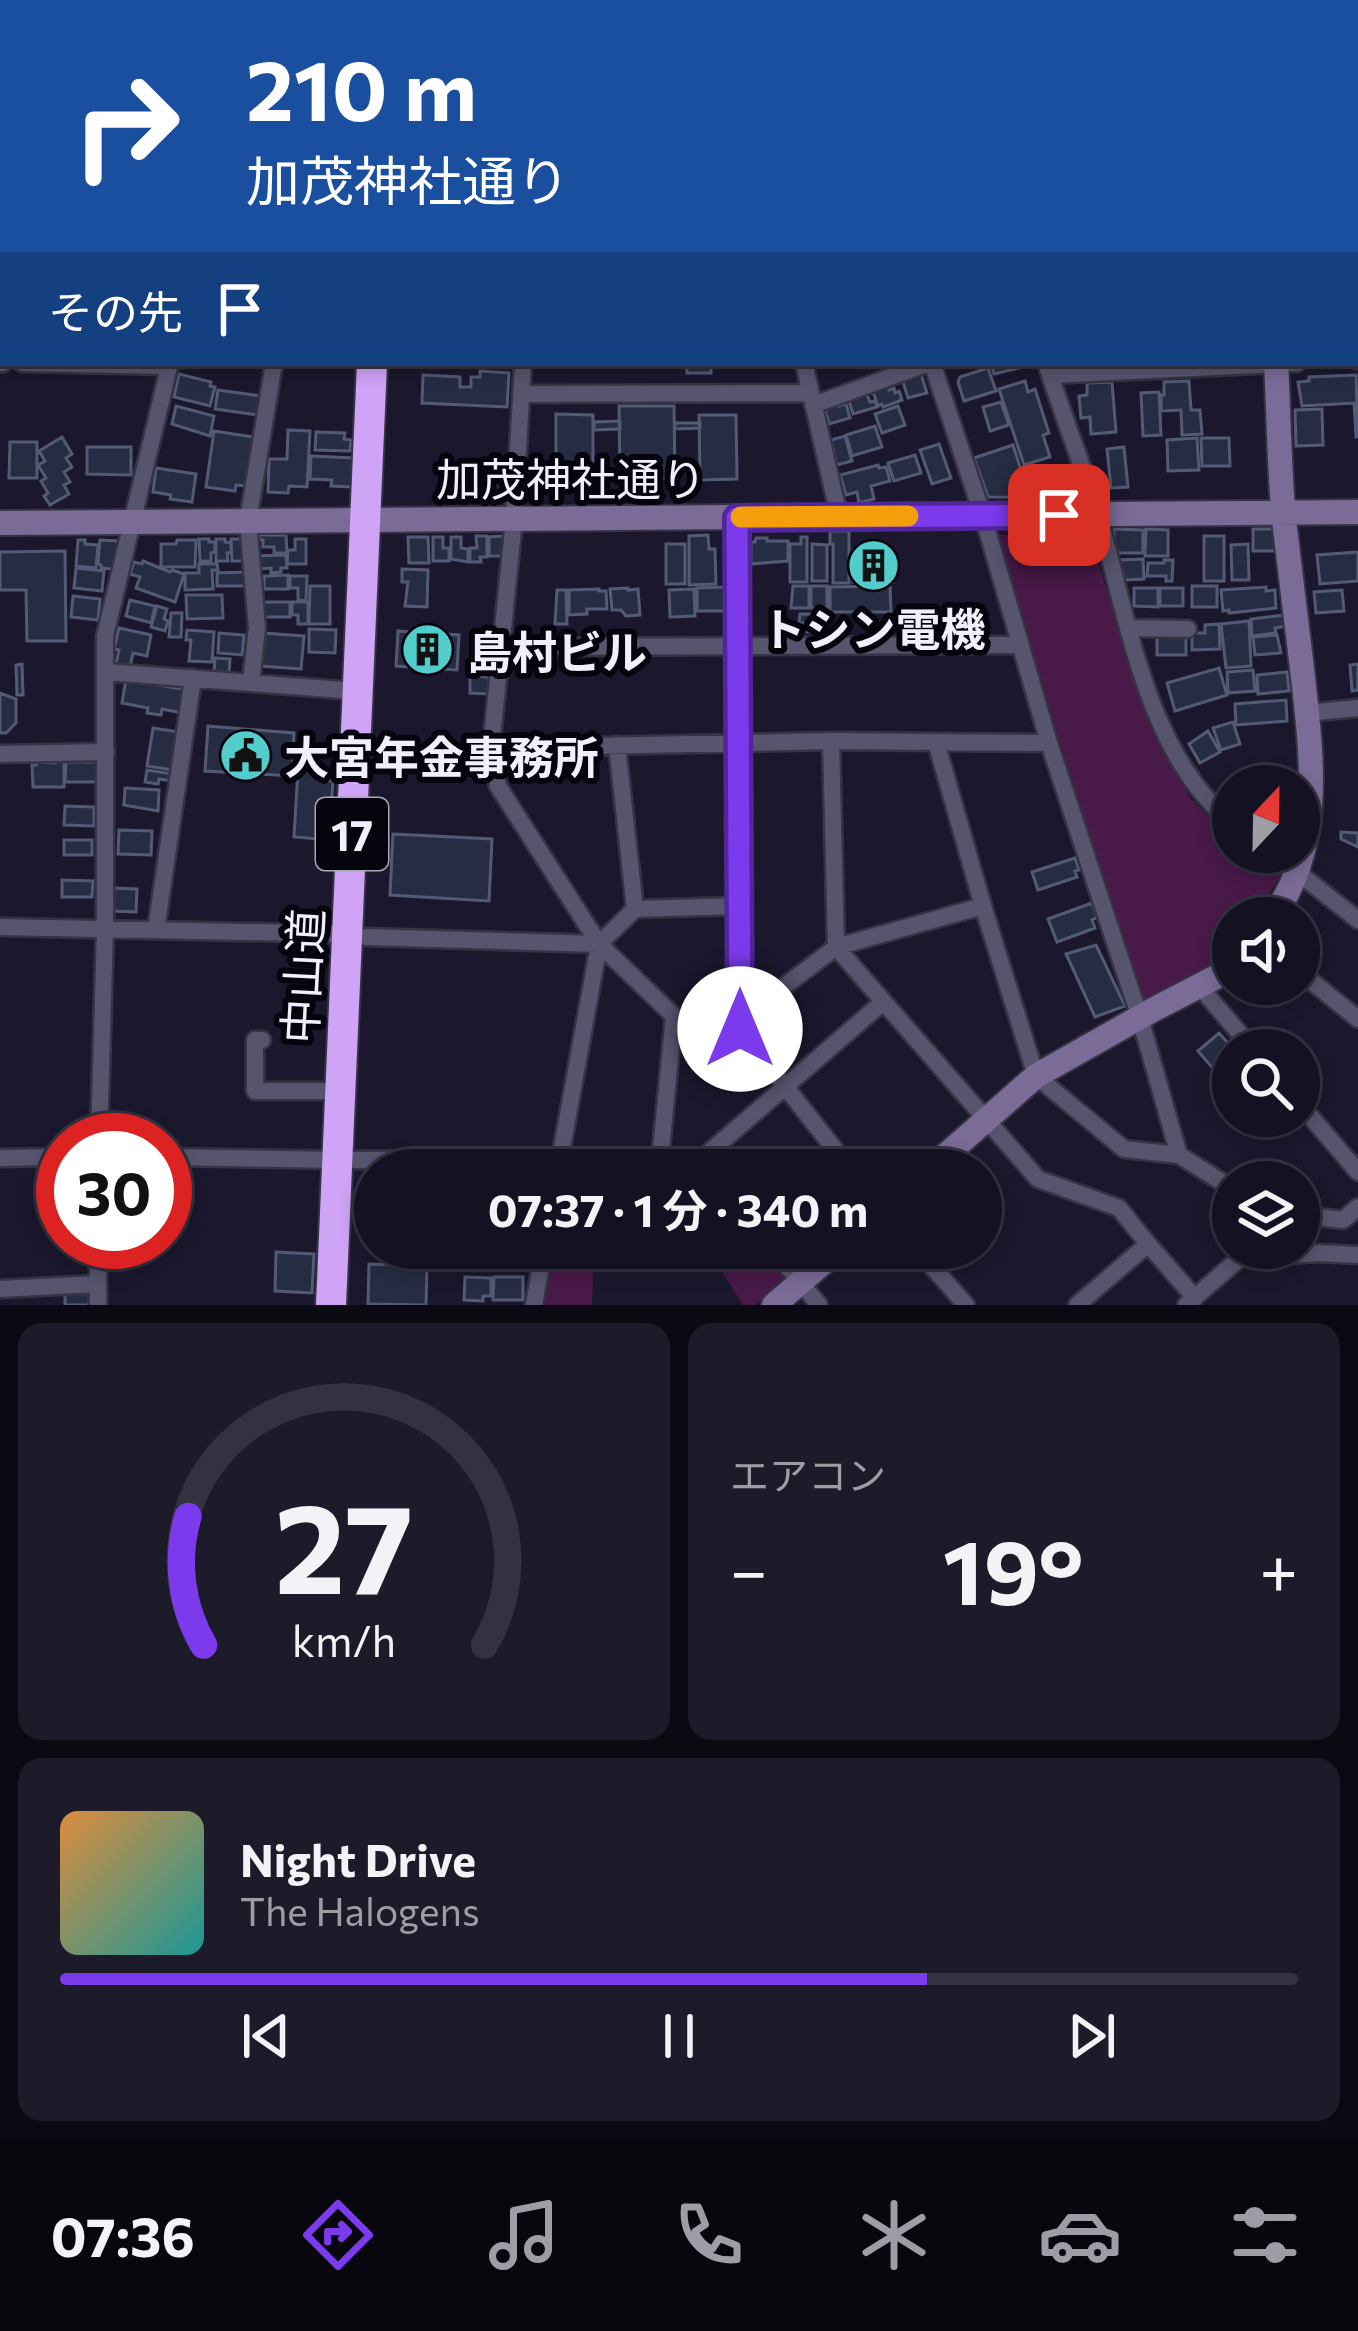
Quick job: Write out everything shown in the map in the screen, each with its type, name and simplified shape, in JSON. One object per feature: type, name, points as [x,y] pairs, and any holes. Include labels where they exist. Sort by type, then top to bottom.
[{"type":"highway","name":"中山道","points":[[332,1305],[347,1160],[357,936],[374,520],[372,366]]},
{"type":"highway","name":"中山道","points":[[351,1305],[340,1091],[357,936],[356,691],[392,366]]},
{"type":"street","points":[[100,1113],[105,636],[169,366]]},
{"type":"street","points":[[251,682],[257,628],[248,521],[274,366]]},
{"type":"street","points":[[523,366],[514,519],[491,748],[498,786],[599,944],[674,1016],[661,1149]]},
{"type":"street","points":[[805,366],[839,516]]},
{"type":"street","points":[[521,394],[812,399],[920,366]]},
{"type":"street","points":[[931,366],[983,516],[1048,743],[1140,1018],[1179,1155]]},
{"type":"street","points":[[1162,366],[1048,369],[1098,514],[1146,690],[1166,736],[1212,800]]},
{"type":"street","points":[[1276,366],[1284,514],[1312,765]]},
{"type":"street","name":"加茂神社通り","points":[[0,523],[1358,512]]},
{"type":"street","points":[[737,518],[740,1029],[834,1149]]},
{"type":"street","points":[[1129,628],[1189,629]]},
{"type":"street","points":[[501,647],[1021,645]]},
{"type":"street","points":[[106,672],[356,691]]},
{"type":"street","points":[[156,930],[193,678]]},
{"type":"street","points":[[1307,712],[1358,708]]},
{"type":"street","points":[[491,748],[831,741],[1048,743]]},
{"type":"street","points":[[831,741],[836,947],[1038,1179],[1119,1208],[1191,1301],[1240,1258],[1358,1255]]},
{"type":"street","points":[[936,742],[1036,1076],[1124,1149],[1179,1155],[1212,1176]]},
{"type":"street","points":[[617,745],[635,909]]},
{"type":"street","points":[[0,754],[106,752]]},
{"type":"street","points":[[1300,873],[1358,920]]},
{"type":"street","points":[[563,1149],[599,944],[635,909],[739,906]]},
{"type":"street","points":[[740,1020],[836,947],[983,906]]},
{"type":"street","points":[[0,927],[599,944]]},
{"type":"street","points":[[953,1149],[1036,1076],[1212,979]]},
{"type":"street","points":[[1199,986],[1236,1029]]},
{"type":"street","points":[[1320,988],[1358,1019]]},
{"type":"street","points":[[720,1149],[883,1002]]},
{"type":"street","points":[[262,1040],[255,1040],[255,1091],[340,1091]]},
{"type":"street","points":[[1320,1128],[1358,1172]]},
{"type":"street","points":[[0,1158],[36,1157]]},
{"type":"street","points":[[192,1157],[354,1160]]},
{"type":"street","points":[[1320,1217],[1342,1220],[1358,1208]]},
{"type":"street","points":[[1077,1305],[1148,1244]]},
{"type":"street","points":[[97,1269],[98,1305]]},
{"type":"street","points":[[534,1305],[540,1269]]},
{"type":"street","points":[[790,1269],[819,1305]]},
{"type":"street","points":[[774,1305],[816,1269]]},
{"type":"street","points":[[934,1269],[966,1305]]},
{"type":"street","points":[[0,1289],[97,1284]]},
{"type":"shaded area","points":[[994,535],[1090,536],[1158,741],[1191,799],[1212,819],[1212,873],[1282,873],[1267,897],[1212,897],[1212,964],[1142,1001]]},
{"type":"shaded area","points":[[547,1269],[593,1269],[592,1305],[540,1305]]},
{"type":"shaded area","points":[[712,1269],[783,1269],[790,1277],[756,1305],[743,1305],[722,1272]]},
{"type":"building","points":[[687,366],[711,366],[711,373],[687,373]]},
{"type":"building","points":[[992,366],[1027,366],[994,374]]},
{"type":"building","points":[[988,368],[996,391],[964,401],[960,377]]},
{"type":"building","points":[[480,371],[509,373],[507,407],[422,403],[423,375],[460,377],[460,387],[471,387],[471,377],[480,377]]},
{"type":"building","points":[[179,374],[211,382],[215,387],[210,406],[174,397]]},
{"type":"building","points":[[921,374],[927,393],[908,398],[902,379]]},
{"type":"building","points":[[1356,375],[1358,437],[1354,403],[1302,406],[1298,382],[1309,381],[1309,377]]},
{"type":"building","points":[[1025,381],[1028,392],[1035,389],[1049,433],[1043,435],[1050,457],[1024,465],[999,389]]},
{"type":"building","points":[[1189,381],[1191,410],[1200,410],[1202,434],[1182,435],[1181,410],[1161,411],[1164,382]]},
{"type":"building","points":[[1112,382],[1116,432],[1091,434],[1090,417],[1081,418],[1079,396],[1087,395],[1087,383]]},
{"type":"building","points":[[888,386],[899,391],[902,400],[878,406],[873,392]]},
{"type":"building","points":[[218,390],[261,396],[258,415],[215,409]]},
{"type":"building","points":[[1159,392],[1161,435],[1143,436],[1141,393]]},
{"type":"building","points":[[861,394],[877,407],[853,414],[848,398]]},
{"type":"building","points":[[838,401],[839,406],[846,404],[850,418],[829,424],[827,404]]},
{"type":"building","points":[[1001,402],[1009,425],[990,431],[983,407]]},
{"type":"building","points":[[176,406],[214,416],[210,436],[172,424]]},
{"type":"building","points":[[619,406],[674,406],[675,478],[620,478]]},
{"type":"building","points":[[898,406],[905,425],[882,433],[875,414]]},
{"type":"building","points":[[1322,409],[1323,445],[1296,446],[1295,410]]},
{"type":"building","points":[[556,414],[593,415],[593,481],[556,481]]},
{"type":"building","points":[[699,415],[736,415],[737,479],[700,480]]},
{"type":"building","points":[[620,421],[620,429],[594,430],[594,422]]},
{"type":"building","points":[[675,423],[700,423],[700,428],[675,429]]},
{"type":"building","points":[[875,426],[882,447],[852,456],[846,435]]},
{"type":"building","points":[[288,430],[310,431],[307,487],[268,492],[269,459],[287,459]]},
{"type":"building","points":[[214,431],[253,437],[247,486],[236,485],[235,491],[206,487]]},
{"type":"building","points":[[316,432],[345,433],[344,439],[351,440],[350,451],[315,450]]},
{"type":"building","points":[[845,436],[852,461],[837,465],[831,440]]},
{"type":"building","points":[[62,437],[72,454],[66,458],[72,467],[64,472],[70,482],[64,485],[69,494],[50,505],[44,496],[48,493],[41,481],[46,478],[38,465],[45,461],[39,451]]},
{"type":"building","points":[[1197,438],[1199,470],[1168,471],[1167,440]]},
{"type":"building","points":[[1201,438],[1229,438],[1230,466],[1202,466]]},
{"type":"building","points":[[10,442],[37,442],[37,478],[9,478]]},
{"type":"building","points":[[939,444],[951,478],[932,484],[920,450]]},
{"type":"building","points":[[1013,445],[1024,479],[1073,479],[1077,492],[1073,498],[988,497],[974,458]]},
{"type":"building","points":[[87,447],[131,447],[131,475],[87,474]]},
{"type":"building","points":[[1124,447],[1128,487],[1111,488],[1107,449]]},
{"type":"building","points":[[915,455],[921,473],[894,481],[888,463]]},
{"type":"building","points":[[311,456],[353,458],[352,487],[310,479]]},
{"type":"building","points":[[471,464],[502,465],[501,501],[469,500]]},
{"type":"building","points":[[886,467],[890,481],[871,486],[874,499],[859,503],[857,492],[846,495],[840,475]]},
{"type":"building","points":[[156,468],[196,474],[192,502],[153,492]]},
{"type":"building","points":[[1114,529],[1143,530],[1143,553],[1114,553]]},
{"type":"building","points":[[1146,529],[1168,530],[1168,556],[1145,556]]},
{"type":"building","points":[[1253,529],[1274,529],[1278,551],[1253,551]]},
{"type":"building","points":[[830,531],[849,531],[849,583],[833,583]]},
{"type":"building","points":[[259,535],[286,535],[287,553],[263,547]]},
{"type":"building","points":[[708,535],[709,549],[715,549],[716,584],[689,585],[689,536]]},
{"type":"building","points":[[476,536],[487,536],[487,557],[470,562],[470,548],[477,548]]},
{"type":"building","points":[[503,536],[506,556],[489,556],[489,537]]},
{"type":"building","points":[[1204,536],[1224,536],[1224,581],[1204,581]]},
{"type":"building","points":[[408,537],[428,537],[429,563],[409,563]]},
{"type":"building","points":[[433,537],[443,537],[449,561],[433,561]]},
{"type":"building","points":[[451,537],[461,537],[468,562],[451,559]]},
{"type":"building","points":[[801,537],[807,537],[807,582],[790,582],[790,544],[801,544]]},
{"type":"building","points":[[756,538],[788,541],[788,561],[751,564],[751,542]]},
{"type":"building","points":[[199,539],[215,542],[211,561],[200,561]]},
{"type":"building","points":[[216,539],[231,543],[228,561],[216,561]]},
{"type":"building","points":[[231,539],[247,542],[243,561],[232,561]]},
{"type":"building","points":[[295,539],[306,539],[306,564],[287,564]]},
{"type":"building","points":[[78,540],[98,545],[96,568],[76,566]]},
{"type":"building","points":[[100,540],[118,541],[113,569],[98,564]]},
{"type":"building","points":[[177,540],[196,540],[195,567],[161,567],[161,544],[176,544]]},
{"type":"building","points":[[666,544],[685,544],[685,584],[666,584]]},
{"type":"building","points":[[812,544],[827,545],[827,581],[812,581]]},
{"type":"building","points":[[1248,544],[1249,580],[1232,580],[1231,545]]},
{"type":"building","name":"トシン電機","points":[[853,550],[893,550],[893,582],[853,582]]},
{"type":"building","points":[[65,551],[66,641],[27,641],[26,590],[0,590],[0,552]]},
{"type":"building","points":[[1358,552],[1358,581],[1320,584],[1317,555]]},
{"type":"building","points":[[286,555],[287,568],[281,572],[257,569],[256,556]]},
{"type":"building","points":[[1143,559],[1144,579],[1125,580],[1119,560]]},
{"type":"building","points":[[1173,560],[1172,581],[1166,581],[1166,576],[1147,576],[1148,563]]},
{"type":"building","points":[[134,562],[184,574],[175,602],[136,588],[140,577],[130,574]]},
{"type":"building","points":[[199,564],[217,564],[218,570],[212,570],[213,589],[185,590],[185,573],[199,573]]},
{"type":"building","points":[[76,568],[104,571],[102,591],[74,588]]},
{"type":"building","points":[[402,569],[428,570],[427,607],[405,606],[408,582],[402,582]]},
{"type":"building","points":[[247,572],[247,586],[217,586],[217,573]]},
{"type":"building","points":[[288,575],[288,589],[264,589],[264,576]]},
{"type":"building","points":[[290,576],[307,576],[306,601],[298,600],[298,588],[290,588]]},
{"type":"building","points":[[310,586],[330,586],[330,624],[309,624]]},
{"type":"building","points":[[793,586],[809,586],[809,608],[791,608]]},
{"type":"building","points":[[811,586],[827,586],[827,608],[811,608]]},
{"type":"building","points":[[890,586],[891,612],[830,612],[830,587]]},
{"type":"building","points":[[1192,586],[1217,586],[1217,607],[1192,607]]},
{"type":"building","points":[[728,587],[729,611],[697,611],[697,588]]},
{"type":"building","points":[[1266,587],[1266,591],[1275,590],[1276,608],[1223,611],[1221,590]]},
{"type":"building","points":[[1134,588],[1158,588],[1158,607],[1134,606]]},
{"type":"building","points":[[1160,588],[1183,588],[1183,606],[1160,606]]},
{"type":"building","points":[[610,589],[638,589],[640,615],[612,610]]},
{"type":"building","points":[[694,589],[695,616],[670,617],[669,590]]},
{"type":"building","points":[[557,590],[566,590],[567,624],[555,624]]},
{"type":"building","points":[[569,590],[606,591],[607,609],[569,615]]},
{"type":"building","points":[[1342,590],[1344,611],[1316,613],[1314,592]]},
{"type":"building","points":[[186,595],[222,595],[223,618],[187,619]]},
{"type":"building","points":[[73,596],[100,599],[98,620],[71,617]]},
{"type":"building","points":[[130,600],[155,606],[151,623],[126,616]]},
{"type":"building","points":[[263,602],[290,602],[290,617],[263,617]]},
{"type":"building","points":[[292,602],[308,602],[308,624],[298,624]]},
{"type":"building","points":[[157,606],[167,609],[165,631],[151,627]]},
{"type":"building","points":[[171,613],[182,613],[181,637],[169,637]]},
{"type":"building","points":[[800,614],[822,614],[822,632],[807,632],[807,623],[799,623]]},
{"type":"building","points":[[1286,615],[1287,626],[1275,628],[1276,633],[1252,636],[1251,619]]},
{"type":"building","points":[[1249,621],[1251,666],[1226,668],[1221,624]]},
{"type":"building","points":[[1219,624],[1220,649],[1192,650],[1192,633],[1205,633],[1205,625]]},
{"type":"building","points":[[119,628],[151,635],[147,656],[133,653],[130,667],[116,664]]},
{"type":"building","points":[[309,629],[336,630],[335,653],[309,652]]},
{"type":"building","points":[[187,630],[214,632],[212,662],[189,661]]},
{"type":"building","name":"島村ビル","points":[[398,631],[459,635],[457,670],[396,666]]},
{"type":"building","points":[[219,633],[244,635],[242,655],[218,653]]},
{"type":"building","points":[[263,633],[304,636],[301,669],[260,666]]},
{"type":"building","points":[[1157,635],[1186,635],[1186,655],[1157,655]]},
{"type":"building","points":[[1277,635],[1281,653],[1255,655],[1253,637]]},
{"type":"building","points":[[215,658],[230,659],[229,675],[214,674]]},
{"type":"building","points":[[22,664],[23,695],[17,695],[16,665]]},
{"type":"building","points":[[1358,664],[1358,690],[1352,691],[1350,665]]},
{"type":"building","points":[[1219,668],[1227,695],[1175,711],[1167,683]]},
{"type":"building","points":[[1253,670],[1255,691],[1228,693],[1227,672]]},
{"type":"building","points":[[1287,672],[1289,691],[1258,694],[1257,675]]},
{"type":"building","points":[[470,676],[489,677],[488,694],[470,693]]},
{"type":"building","points":[[126,679],[187,690],[182,713],[162,709],[161,715],[147,713],[148,708],[122,703]]},
{"type":"building","points":[[0,693],[16,699],[16,723],[6,733],[0,733]]},
{"type":"building","points":[[1286,700],[1287,721],[1236,725],[1235,704]]},
{"type":"building","points":[[1233,722],[1240,744],[1221,750],[1213,728]]},
{"type":"building","points":[[208,726],[294,733],[292,776],[205,771]]},
{"type":"building","points":[[153,728],[179,732],[173,770],[147,766]]},
{"type":"building","points":[[1208,731],[1220,752],[1200,763],[1189,744]]},
{"type":"building","points":[[55,759],[64,759],[64,787],[33,787],[32,765],[55,763]]},
{"type":"building","points":[[66,762],[98,762],[97,782],[65,782]]},
{"type":"building","points":[[147,770],[173,774],[172,781],[145,782]]},
{"type":"building","points":[[298,770],[319,772],[319,780],[333,781],[329,840],[294,837]]},
{"type":"building","points":[[125,788],[159,790],[158,811],[124,805]]},
{"type":"building","points":[[65,806],[94,807],[94,826],[64,825]]},
{"type":"building","points":[[119,830],[152,831],[151,855],[118,854]]},
{"type":"building","points":[[1341,832],[1358,833],[1358,847],[1341,839]]},
{"type":"building","points":[[393,834],[492,839],[489,901],[390,895]]},
{"type":"building","points":[[64,840],[92,840],[92,855],[64,855]]},
{"type":"building","points":[[1075,858],[1077,877],[1038,890],[1032,872]]},
{"type":"building","points":[[62,880],[93,881],[92,897],[62,897]]},
{"type":"building","points":[[112,888],[137,889],[136,912],[111,911]]},
{"type":"building","points":[[1092,903],[1095,928],[1057,942],[1048,919]]},
{"type":"building","points":[[1096,945],[1125,1006],[1095,1017],[1066,954]]},
{"type":"building","points":[[1212,1039],[1212,1067],[1198,1051]]},
{"type":"building","points":[[276,1252],[314,1254],[312,1293],[275,1291]]},
{"type":"building","points":[[369,1269],[427,1269],[426,1305],[368,1304]]},
{"type":"building","points":[[465,1277],[491,1278],[491,1296],[483,1296],[483,1301],[464,1300]]},
{"type":"building","points":[[494,1277],[523,1277],[523,1300],[493,1300]]},
{"type":"building","points":[[65,1292],[89,1292],[89,1305],[65,1305]]},
{"type":"slow traffic","points":[[741,517],[908,516]]},
{"type":"place","name":"トシン電機","points":[[873,566]]},
{"type":"place","name":"島村ビル","points":[[428,650]]},
{"type":"place","name":"大宮年金事務所","points":[[245,755]]},
{"type":"route","points":[[740,1029],[737,518],[1059,515]]}]
